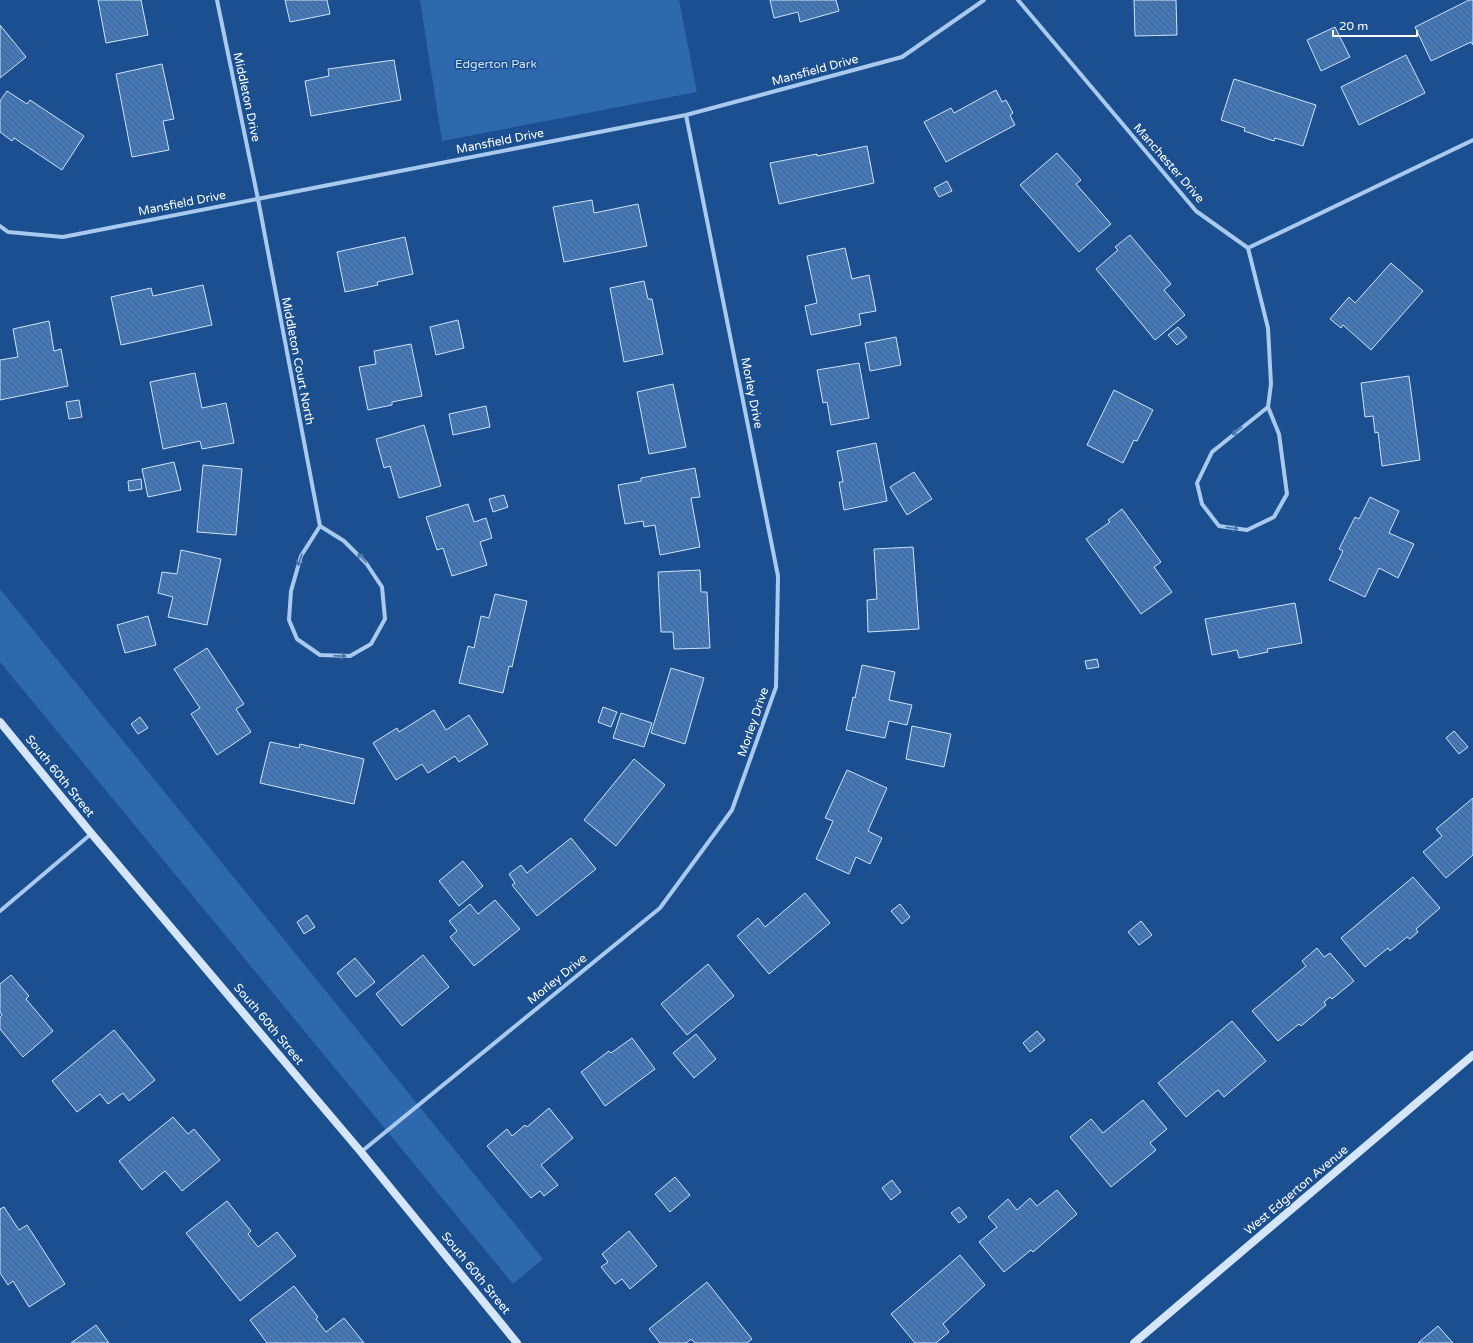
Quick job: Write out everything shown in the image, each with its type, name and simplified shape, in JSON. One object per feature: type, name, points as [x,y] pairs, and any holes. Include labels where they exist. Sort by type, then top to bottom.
[{"type":"street","name":"Middleton Drive","points":[[217,0],[258,199]]},
{"type":"street","name":"Mansfield Drive","points":[[0,226],[8,232],[63,237],[686,115],[902,57],[984,0]]},
{"type":"street","name":"Manchester Drive","points":[[1018,0],[1196,211],[1248,248]]},
{"type":"street","name":"Morley Drive","points":[[361,1152],[660,908],[732,810],[776,687],[778,576],[686,115]]},
{"type":"street","points":[[1268,407],[1212,452],[1197,483],[1202,504],[1219,526],[1247,530],[1274,517],[1288,494],[1279,434],[1268,407],[1271,384],[1268,328],[1248,248],[1473,140]]},
{"type":"street","name":"Middleton Court North","points":[[258,199],[320,526]]},
{"type":"street","points":[[320,526],[344,541],[366,563],[382,587],[385,619],[371,644],[350,656],[320,655],[297,639],[289,620],[291,591],[301,556],[320,526]]},
{"type":"street","name":"South 60th Street","points":[[0,722],[91,833],[361,1152],[517,1343]]},
{"type":"street","points":[[0,911],[91,833]]},
{"type":"street","name":"West Edgerton Avenue","points":[[1134,1343],[1473,1055]]},
{"type":"green space","name":"Edgerton Park","points":[[420,0],[679,0],[697,92],[442,141]]},
{"type":"green space","points":[[0,589],[543,1259],[513,1284],[0,662]]},
{"type":"building","points":[[98,0],[141,0],[148,35],[106,43]]},
{"type":"building","points":[[285,0],[327,0],[330,14],[290,22]]},
{"type":"building","points":[[770,0],[836,0],[839,11],[800,22],[798,12],[774,18]]},
{"type":"building","points":[[1134,0],[1176,0],[1177,35],[1135,36]]},
{"type":"building","points":[[1469,0],[1473,0],[1473,45],[1471,42],[1431,61],[1415,27]]},
{"type":"building","points":[[0,25],[26,57],[0,78]]},
{"type":"building","points":[[1335,27],[1350,57],[1321,71],[1307,40]]},
{"type":"building","points":[[1406,55],[1425,93],[1359,125],[1341,87]]},
{"type":"building","points":[[394,60],[401,100],[311,116],[305,81],[329,76],[328,69]]},
{"type":"building","points":[[162,64],[174,119],[163,121],[169,150],[132,157],[116,74]]},
{"type":"building","points":[[1234,79],[1316,105],[1303,146],[1275,138],[1274,141],[1244,131],[1245,128],[1221,120]]},
{"type":"building","points":[[996,90],[1002,102],[1006,100],[1013,113],[1010,115],[1015,125],[946,162],[924,122],[951,108],[954,113]]},
{"type":"building","points":[[7,91],[27,104],[30,100],[84,136],[62,170],[14,138],[12,141],[0,132],[0,101]]},
{"type":"building","points":[[867,146],[874,183],[779,204],[770,163],[817,154],[817,156]]},
{"type":"building","points":[[1057,153],[1081,180],[1076,184],[1111,224],[1079,252],[1020,185]]},
{"type":"building","points":[[947,181],[952,191],[939,197],[934,188]]},
{"type":"building","points":[[592,200],[594,213],[638,204],[647,246],[564,262],[553,207]]},
{"type":"building","points":[[1130,235],[1171,284],[1164,290],[1185,315],[1155,340],[1096,269],[1118,250],[1115,247]]},
{"type":"building","points":[[405,237],[413,274],[377,282],[378,285],[345,292],[337,252]]},
{"type":"building","points":[[845,248],[852,279],[869,275],[876,311],[859,314],[861,325],[811,335],[805,306],[817,303],[807,256]]},
{"type":"building","points":[[1391,263],[1423,291],[1371,350],[1343,325],[1341,328],[1330,319],[1349,297],[1355,303]]},
{"type":"building","points":[[644,281],[648,299],[652,299],[663,354],[624,362],[610,288]]},
{"type":"building","points":[[203,285],[212,325],[121,345],[111,297],[151,288],[153,296]]},
{"type":"building","points":[[458,320],[464,348],[436,355],[430,327]]},
{"type":"building","points":[[49,321],[54,351],[61,349],[68,386],[0,400],[0,360],[18,357],[13,329]]},
{"type":"building","points":[[1178,327],[1187,337],[1177,345],[1168,335]]},
{"type":"building","points":[[896,337],[901,365],[870,371],[865,343]]},
{"type":"building","points":[[411,344],[422,396],[392,402],[392,405],[368,410],[359,367],[376,364],[374,351]]},
{"type":"building","points":[[859,363],[869,418],[831,425],[827,402],[823,403],[817,370]]},
{"type":"building","points":[[195,373],[202,408],[226,403],[234,443],[202,449],[200,441],[163,449],[150,382]]},
{"type":"building","points":[[1409,376],[1420,460],[1382,466],[1378,432],[1375,433],[1373,416],[1365,417],[1361,383]]},
{"type":"building","points":[[673,384],[686,447],[649,454],[637,392]]},
{"type":"building","points":[[1114,390],[1153,410],[1137,441],[1134,440],[1123,463],[1087,445]]},
{"type":"building","points":[[79,400],[82,417],[69,419],[66,402]]},
{"type":"building","points":[[486,406],[490,427],[453,435],[449,414]]},
{"type":"building","points":[[424,425],[441,486],[399,498],[390,466],[384,468],[376,439]]},
{"type":"building","points":[[876,443],[887,501],[844,510],[839,482],[843,482],[837,451]]},
{"type":"building","points":[[174,462],[181,490],[148,497],[142,469]]},
{"type":"building","points":[[203,465],[242,469],[236,535],[197,532]]},
{"type":"building","points":[[695,468],[700,497],[691,498],[700,547],[660,555],[655,525],[644,527],[643,521],[625,524],[618,485],[641,481],[641,478]]},
{"type":"building","points":[[914,472],[932,499],[907,515],[890,487]]},
{"type":"building","points":[[141,479],[142,489],[129,491],[128,481]]},
{"type":"building","points":[[504,495],[508,507],[493,512],[489,499]]},
{"type":"building","points":[[1370,497],[1399,511],[1389,533],[1414,544],[1398,578],[1379,568],[1365,597],[1329,580],[1343,551],[1339,549],[1355,517],[1359,519]]},
{"type":"building","points":[[468,504],[474,522],[486,518],[492,538],[480,542],[487,565],[452,576],[443,548],[437,550],[426,517]]},
{"type":"building","points":[[1122,509],[1161,562],[1154,567],[1172,592],[1141,614],[1086,539],[1110,522],[1108,520]]},
{"type":"building","points":[[913,547],[919,629],[868,632],[867,600],[877,599],[874,549]]},
{"type":"building","points":[[181,550],[221,559],[207,625],[168,617],[173,597],[158,593],[162,572],[177,574]]},
{"type":"building","points":[[700,570],[701,592],[707,592],[710,648],[674,649],[673,632],[661,632],[658,572]]},
{"type":"building","points":[[495,594],[527,601],[512,667],[509,666],[503,693],[459,683],[468,646],[474,648],[481,616],[489,618]]},
{"type":"building","points":[[1295,603],[1302,643],[1267,649],[1268,652],[1239,658],[1237,650],[1212,655],[1205,619]]},
{"type":"building","points":[[148,616],[156,645],[125,653],[117,625]]},
{"type":"building","points":[[207,648],[244,704],[236,709],[251,732],[217,755],[191,714],[200,708],[174,669]]},
{"type":"building","points":[[1097,659],[1099,667],[1087,669],[1085,661]]},
{"type":"building","points":[[862,665],[895,672],[889,700],[912,705],[907,725],[889,721],[885,738],[846,730]]},
{"type":"building","points":[[671,668],[704,678],[685,744],[651,733]]},
{"type":"building","points":[[603,707],[617,712],[611,727],[598,722]]},
{"type":"building","points":[[434,710],[446,730],[469,715],[488,744],[459,762],[455,756],[428,773],[422,764],[396,780],[373,743],[397,728],[399,732]]},
{"type":"building","points":[[621,713],[652,723],[644,747],[613,738]]},
{"type":"building","points":[[140,717],[148,728],[138,734],[131,724]]},
{"type":"building","points":[[912,726],[951,734],[944,767],[906,759]]},
{"type":"building","points":[[1454,731],[1468,747],[1459,754],[1446,738]]},
{"type":"building","points":[[270,742],[299,748],[300,744],[364,759],[354,804],[260,783]]},
{"type":"building","points":[[634,759],[665,785],[616,846],[584,820]]},
{"type":"building","points":[[847,770],[887,788],[868,831],[882,838],[870,864],[856,857],[849,874],[816,859],[833,821],[825,818]]},
{"type":"building","points":[[1473,798],[1473,855],[1446,878],[1423,852],[1442,836],[1436,829]]},
{"type":"building","points":[[571,838],[596,869],[537,916],[512,885],[515,883],[509,874],[521,865],[527,873]]},
{"type":"building","points":[[463,861],[483,886],[459,906],[439,881]]},
{"type":"building","points":[[1413,877],[1440,908],[1416,929],[1418,932],[1410,939],[1407,937],[1390,951],[1388,948],[1365,967],[1341,938]]},
{"type":"building","points":[[805,893],[830,923],[769,974],[737,936],[758,918],[765,927]]},
{"type":"building","points":[[495,900],[520,929],[474,966],[450,937],[457,931],[449,921],[470,904],[478,914]]},
{"type":"building","points":[[900,904],[910,917],[902,924],[891,911]]},
{"type":"building","points":[[307,915],[315,927],[304,934],[297,922]]},
{"type":"building","points":[[1141,921],[1152,935],[1139,945],[1128,932]]},
{"type":"building","points":[[1317,948],[1324,957],[1330,953],[1354,981],[1332,999],[1330,997],[1324,1002],[1326,1005],[1301,1026],[1299,1024],[1278,1041],[1252,1011],[1306,966],[1302,961]]},
{"type":"building","points":[[423,955],[449,987],[402,1026],[376,994]]},
{"type":"building","points":[[355,958],[375,982],[356,997],[337,973]]},
{"type":"building","points":[[708,964],[734,996],[687,1035],[661,1004]]},
{"type":"building","points":[[11,975],[29,996],[26,999],[53,1031],[23,1057],[0,1029],[0,1017],[2,1015],[0,1012],[0,984]]},
{"type":"building","points":[[1232,1021],[1266,1061],[1224,1097],[1218,1090],[1186,1117],[1158,1083]]},
{"type":"building","points":[[114,1030],[155,1080],[129,1101],[123,1093],[108,1104],[100,1094],[77,1112],[52,1081]]},
{"type":"building","points":[[1037,1031],[1045,1040],[1030,1052],[1023,1043]]},
{"type":"building","points":[[696,1034],[716,1059],[694,1078],[673,1053]]},
{"type":"building","points":[[632,1038],[655,1069],[605,1106],[581,1072],[609,1051],[611,1053]]},
{"type":"building","points":[[1143,1100],[1167,1129],[1150,1143],[1156,1150],[1111,1187],[1070,1137],[1091,1119],[1103,1133]]},
{"type":"building","points":[[549,1108],[573,1138],[541,1165],[558,1185],[544,1196],[540,1191],[531,1198],[487,1146],[507,1129],[512,1136],[525,1125],[527,1127]]},
{"type":"building","points":[[173,1117],[188,1134],[194,1129],[220,1160],[182,1191],[165,1171],[142,1190],[119,1161]]},
{"type":"building","points":[[675,1177],[690,1195],[670,1212],[655,1194]]},
{"type":"building","points":[[892,1180],[901,1192],[891,1200],[882,1188]]},
{"type":"building","points":[[1057,1190],[1077,1214],[1033,1252],[1031,1250],[1004,1272],[979,1242],[997,1227],[988,1217],[1008,1199],[1017,1210],[1030,1198],[1037,1206]]},
{"type":"building","points":[[227,1201],[251,1231],[248,1234],[258,1247],[277,1232],[296,1256],[240,1301],[186,1233]]},
{"type":"building","points":[[4,1207],[19,1230],[27,1225],[65,1284],[29,1307],[13,1281],[8,1285],[0,1273],[0,1209]]},
{"type":"building","points":[[959,1207],[967,1217],[959,1223],[951,1213]]},
{"type":"building","points":[[629,1231],[657,1266],[630,1289],[622,1279],[615,1284],[601,1267],[608,1262],[602,1254]]},
{"type":"building","points":[[960,1255],[985,1285],[943,1324],[949,1332],[936,1343],[915,1343],[891,1314]]},
{"type":"building","points":[[707,1282],[752,1339],[747,1343],[695,1343],[691,1339],[686,1343],[660,1343],[649,1329]]},
{"type":"building","points":[[294,1286],[318,1317],[316,1319],[326,1332],[344,1318],[364,1343],[267,1343],[250,1320]]},
{"type":"building","points":[[96,1325],[109,1343],[71,1343]]},
{"type":"building","points":[[1438,1326],[1453,1343],[1418,1343]]}]
